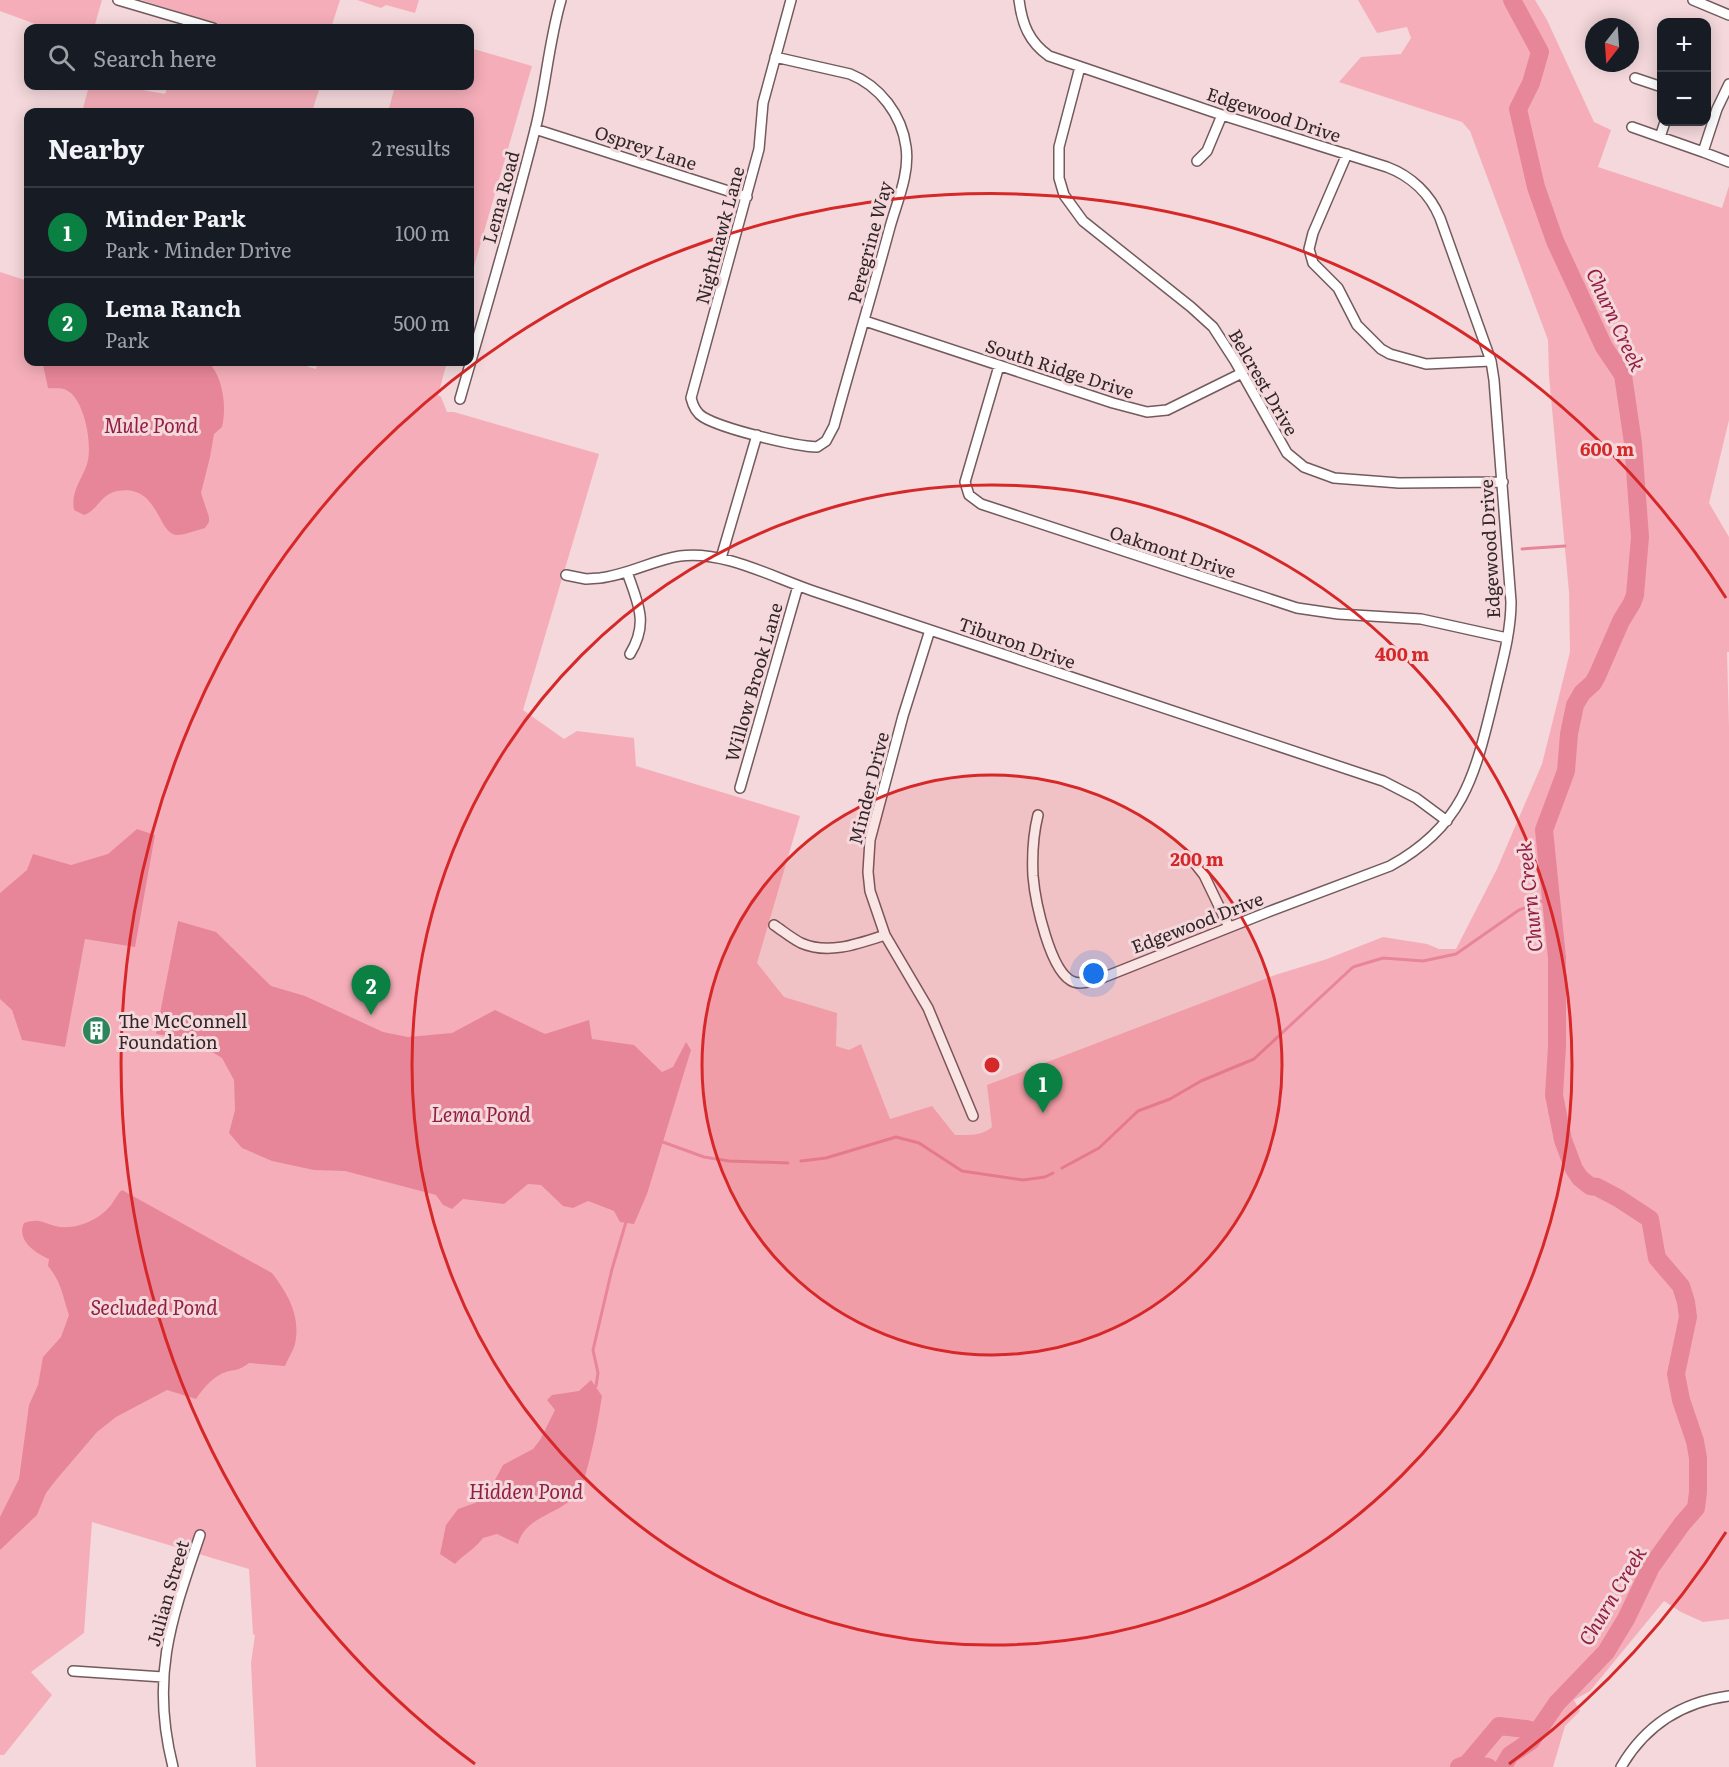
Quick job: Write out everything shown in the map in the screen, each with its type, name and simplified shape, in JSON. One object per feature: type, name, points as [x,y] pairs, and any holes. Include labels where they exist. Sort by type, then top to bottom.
[{"type":"street","points":[[118,0],[199,24]]},
{"type":"street","name":"Lema Road","points":[[474,350],[535,129],[546,84],[552,38],[561,0]]},
{"type":"street","name":"Nighthawk Lane","points":[[757,435],[704,418],[695,409],[691,398],[747,197],[759,149],[763,102],[791,0]]},
{"type":"street","name":"Edgewood Drive","points":[[1019,0],[1025,27],[1037,46],[1049,56],[1222,115],[1387,167],[1403,174],[1417,185],[1432,202],[1455,256],[1491,362],[1503,482],[1511,602],[1507,638],[1476,767],[1463,796],[1447,821],[1416,850],[1390,866],[1092,981],[1079,983],[1070,980],[1062,973],[1054,957],[1036,894],[1033,853],[1038,815]]},
{"type":"street","points":[[1693,0],[1729,15]]},
{"type":"street","name":"Peregrine Way","points":[[757,435],[812,447],[826,441],[834,426],[905,174],[907,149],[904,135],[892,109],[881,94],[862,79],[850,74],[775,57]]},
{"type":"street","name":"Belcrest Drive","points":[[1080,67],[1059,147],[1058,171],[1064,195],[1083,221],[1207,320],[1220,336],[1242,373],[1282,448],[1297,463],[1318,474],[1334,478],[1368,481],[1503,482]]},
{"type":"street","points":[[1635,78],[1657,85]]},
{"type":"street","points":[[1703,152],[1717,109],[1729,84]]},
{"type":"street","points":[[1711,107],[1717,109]]},
{"type":"street","points":[[1197,160],[1208,151],[1222,115]]},
{"type":"street","points":[[1660,137],[1664,126]]},
{"type":"street","points":[[1632,128],[1729,162]]},
{"type":"street","name":"Osprey Lane","points":[[535,129],[747,197]]},
{"type":"street","points":[[1347,154],[1313,233],[1309,249],[1313,263],[1338,288],[1357,325],[1381,349],[1390,354],[1426,364],[1491,362]]},
{"type":"street","name":"South Ridge Drive","points":[[865,321],[1113,404],[1147,412],[1174,408],[1242,373]]},
{"type":"street","name":"Lema Road","points":[[460,399],[470,366]]},
{"type":"street","name":"Oakmont Drive","points":[[999,366],[965,482],[969,495],[981,504],[1298,608],[1338,614],[1421,619],[1507,638]]},
{"type":"street","points":[[721,558],[757,435]]},
{"type":"street","name":"Tiburon Drive","points":[[566,575],[593,579],[608,577],[682,556],[700,555],[721,558],[798,586],[1383,781],[1405,791],[1447,821]]},
{"type":"street","points":[[627,572],[641,622],[639,637],[630,654]]},
{"type":"street","name":"Willow Brook Lane","points":[[740,788],[798,586]]},
{"type":"street","name":"Minder Drive","points":[[930,630],[903,716],[870,840],[868,872],[870,891],[885,935],[928,1008],[973,1116]]},
{"type":"street","points":[[1193,861],[1204,875],[1229,927]]},
{"type":"street","points":[[774,925],[796,940],[815,947],[847,946],[885,935]]},
{"type":"street","name":"Julian Street","points":[[173,1767],[165,1730],[163,1677],[171,1625],[200,1535]]},
{"type":"street","points":[[73,1671],[163,1677]]},
{"type":"street","points":[[1621,1767],[1644,1735],[1665,1718],[1693,1703],[1729,1696]]},
{"type":"shaded area","points":[[0,0],[102,0],[95,24],[35,24],[0,11]]},
{"type":"shaded area","points":[[141,0],[340,0],[332,24],[217,24]]},
{"type":"shaded area","points":[[357,0],[419,0],[415,13],[386,5],[381,8]]},
{"type":"shaded area","points":[[1358,0],[1535,0],[1547,20],[1594,122],[1611,130],[1598,167],[1722,208],[1729,186],[1729,420],[1709,503],[1729,537],[1729,652],[1727,652],[1729,727],[1729,1619],[1703,1622],[1664,1601],[1590,1691],[1574,1700],[1580,1711],[1565,1726],[1553,1767],[256,1767],[251,1663],[255,1635],[253,1634],[249,1569],[92,1522],[84,1633],[31,1672],[52,1695],[4,1755],[0,1755],[0,272],[24,280],[24,366],[306,366],[316,369],[317,366],[446,366],[438,395],[447,412],[454,412],[599,454],[523,710],[564,739],[577,731],[634,738],[636,766],[800,816],[757,963],[784,997],[837,1013],[836,1046],[849,1050],[861,1044],[890,1119],[932,1106],[955,1135],[970,1135],[992,1127],[987,1085],[1275,975],[1327,959],[1383,937],[1427,944],[1439,949],[1456,949],[1497,869],[1542,764],[1570,652],[1569,592],[1549,376],[1548,340],[1470,131],[1462,122],[1339,82],[1361,57],[1401,54],[1411,38],[1407,27],[1377,33]]},
{"type":"shaded area","points":[[474,49],[532,66],[474,266],[474,108],[389,108],[394,90],[474,90]]},
{"type":"shaded area","points":[[88,90],[143,90],[165,94],[166,90],[319,90],[313,108],[83,108]]},
{"type":"water","name":"Mule Pond","points":[[43,366],[211,366],[220,383],[224,410],[222,427],[214,434],[201,493],[209,517],[205,528],[180,535],[170,532],[149,501],[141,494],[131,491],[117,491],[107,495],[84,515],[74,510],[75,492],[88,459],[86,425],[83,413],[73,395],[64,389],[48,388]]},
{"type":"water","points":[[137,829],[155,835],[135,947],[85,939],[65,1047],[22,1040],[12,1010],[0,999],[0,893],[27,870],[33,854],[71,865],[108,854]]},
{"type":"water","name":"Lema Pond","points":[[178,921],[216,932],[271,986],[305,996],[383,1032],[408,1037],[452,1033],[495,1010],[545,1034],[589,1020],[592,1039],[634,1045],[662,1072],[673,1067],[686,1042],[691,1050],[647,1194],[634,1224],[620,1222],[614,1211],[588,1201],[573,1208],[563,1206],[541,1185],[528,1184],[504,1204],[463,1199],[452,1209],[443,1205],[436,1195],[345,1171],[314,1170],[272,1161],[242,1148],[229,1133],[235,1110],[234,1080],[222,1058],[193,1040],[156,1034]]},
{"type":"water","name":"Secluded Pond","points":[[122,1190],[272,1273],[288,1297],[295,1315],[294,1347],[285,1366],[249,1363],[217,1376],[196,1399],[167,1390],[116,1417],[97,1432],[56,1480],[46,1493],[37,1515],[0,1550],[0,1517],[19,1479],[29,1405],[38,1385],[43,1357],[61,1337],[69,1315],[59,1284],[48,1266],[49,1259],[28,1245],[23,1235],[24,1223],[37,1221],[63,1227],[78,1226],[100,1215]]},
{"type":"water","name":"Hidden Pond","points":[[591,1380],[602,1396],[585,1477],[580,1489],[572,1499],[529,1526],[522,1534],[518,1544],[497,1534],[483,1538],[455,1564],[440,1554],[446,1525],[458,1509],[475,1503],[489,1491],[503,1465],[533,1449],[540,1440],[555,1410],[547,1400],[552,1395],[579,1391]]},
{"type":"waterway","name":"Churn Creek","points":[[1503,1767],[1510,1755],[1531,1741],[1557,1703],[1606,1652],[1626,1619],[1651,1567],[1696,1508],[1698,1492],[1698,1458],[1695,1441],[1681,1400],[1676,1374],[1688,1317],[1681,1286],[1657,1258],[1650,1219],[1618,1198],[1597,1187],[1590,1186],[1574,1169],[1563,1140],[1554,1095],[1557,1046],[1557,958],[1544,830],[1566,771],[1569,734],[1575,705],[1597,676],[1635,595],[1640,537],[1633,443],[1623,375],[1604,347],[1555,241],[1536,187],[1518,109],[1531,83],[1540,52],[1512,0]]},
{"type":"waterway","points":[[1522,549],[1565,546]]},
{"type":"waterway","points":[[1062,1168],[1099,1148],[1138,1111],[1170,1099],[1201,1081],[1254,1059],[1353,967],[1383,958],[1423,961],[1456,954],[1519,910],[1551,898]]},
{"type":"waterway","points":[[801,1161],[826,1158],[896,1137],[919,1143],[962,1171],[1023,1180],[1045,1177],[1053,1173]]},
{"type":"waterway","points":[[660,1141],[704,1157],[729,1161],[788,1163]]},
{"type":"waterway","points":[[596,1386],[598,1373],[593,1350],[612,1269],[626,1222]]},
{"type":"waterway","name":"Churn Creek","points":[[1459,1767],[1467,1764],[1499,1726],[1537,1732]]},
{"type":"waterway","name":"Churn Creek","points":[[1467,1764],[1488,1767]]},
{"type":"place","name":"Lema Ranch","points":[[371,1015]]},
{"type":"place","name":"The McConnell Foundation","points":[[97,1030]]},
{"type":"place","name":"Minder Park","points":[[1043,1113]]}]
